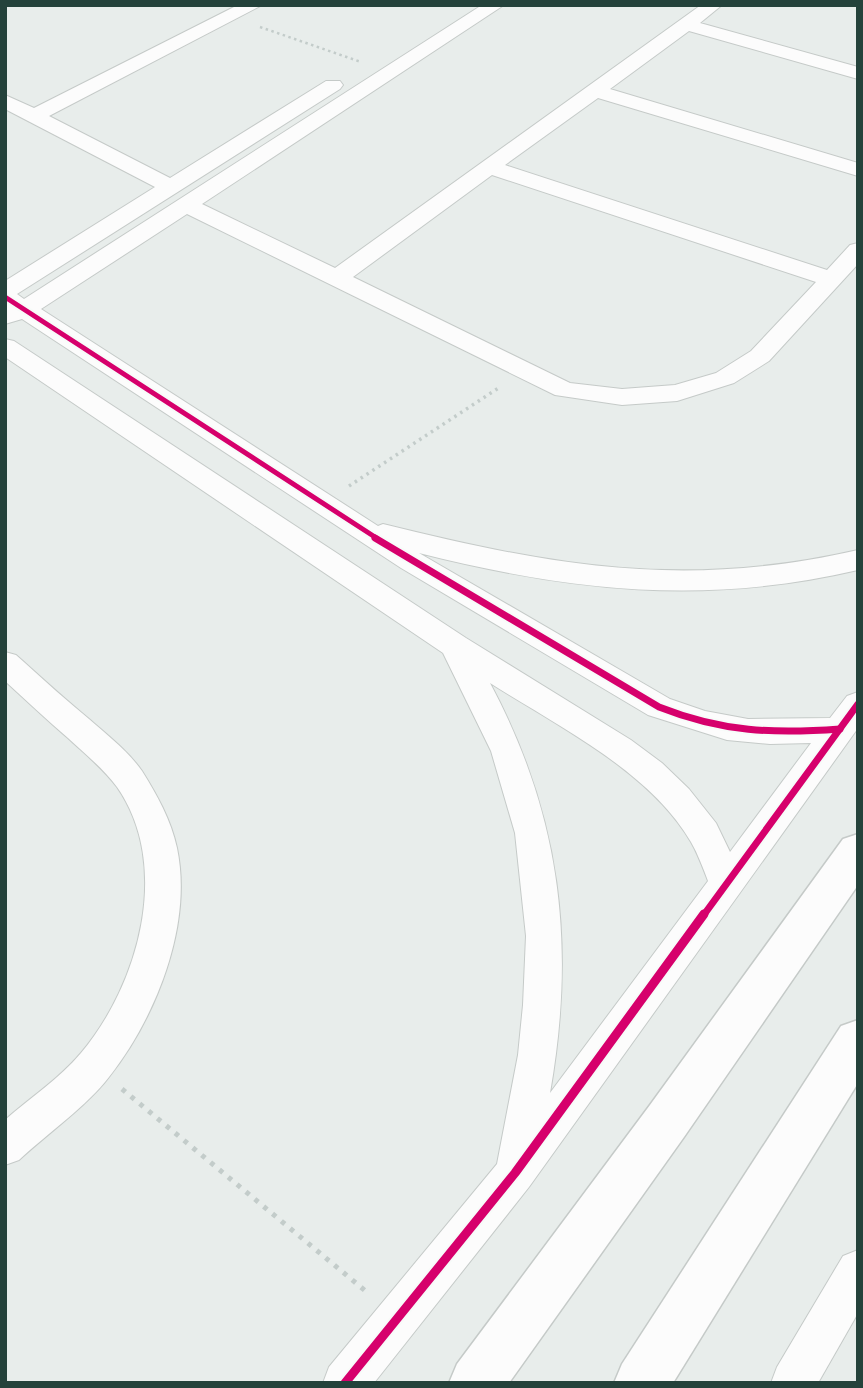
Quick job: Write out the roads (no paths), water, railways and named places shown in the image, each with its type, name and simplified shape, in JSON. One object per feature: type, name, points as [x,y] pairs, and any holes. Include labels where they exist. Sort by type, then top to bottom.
[{"type":"street","points":[[33,116],[253,5]]},
{"type":"street","points":[[179,196],[360,67],[462,5]]},
{"type":"street","points":[[495,5],[179,196],[10,304],[359,528],[659,707],[686,719],[722,728],[779,734],[849,717]]},
{"type":"street","points":[[335,279],[713,5]]},
{"type":"street","points":[[687,25],[858,73]]},
{"type":"street","points":[[596,91],[858,170]]},
{"type":"street","points":[[5,101],[335,279],[564,390],[622,397],[677,393],[725,378],[760,356],[858,250]]},
{"type":"street","points":[[489,167],[831,279]]},
{"type":"street","points":[[5,345],[455,646],[619,749],[650,772],[677,798],[704,833],[727,883]]},
{"type":"street","points":[[359,528],[513,565],[595,578],[638,581],[763,578],[858,560]]},
{"type":"street","points":[[455,646],[495,722],[513,767],[528,815],[538,866],[544,921],[544,979],[539,1041],[515,1173]]},
{"type":"street","points":[[5,663],[107,752],[130,781],[148,813],[159,850],[163,890],[159,932],[146,976],[124,1021],[94,1066],[5,1146]]},
{"type":"street","points":[[345,1383],[515,1173],[849,717]]},
{"type":"street","points":[[476,1383],[667,1121],[858,851]]},
{"type":"street","points":[[641,1383],[858,1041]]},
{"type":"street","points":[[793,1383],[858,1271]]}]
